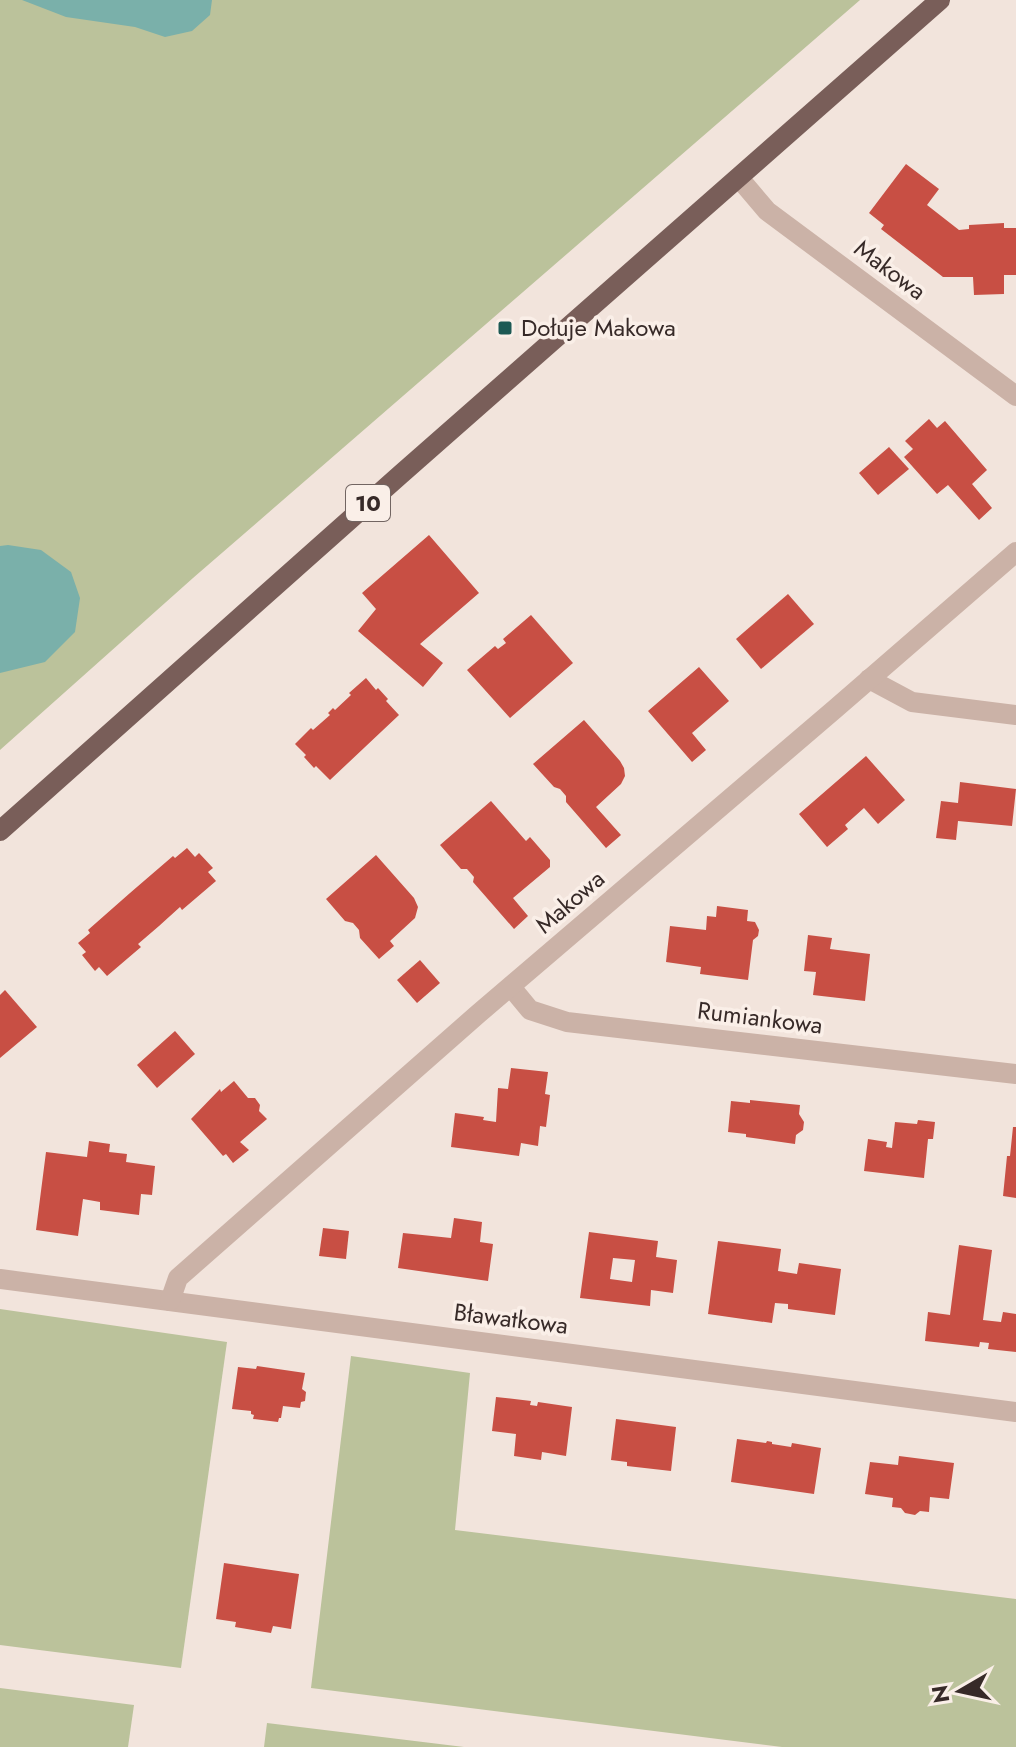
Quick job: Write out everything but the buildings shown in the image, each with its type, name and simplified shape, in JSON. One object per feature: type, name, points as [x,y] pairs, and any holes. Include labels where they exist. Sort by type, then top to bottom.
[{"type":"main road","name":"10","points":[[0,831],[940,0]]},
{"type":"street","name":"Makowa","points":[[739,178],[767,211],[1016,396]]},
{"type":"street","name":"Makowa","points":[[170,1301],[178,1278],[478,1014],[1016,552]]},
{"type":"street","points":[[869,679],[912,702],[1016,715]]},
{"type":"street","name":"Rumiankowa","points":[[511,987],[530,1010],[567,1022],[1016,1074]]},
{"type":"street","name":"Bławatkowa","points":[[0,1279],[1016,1412]]},
{"type":"green space","points":[[0,0],[860,0],[193,578],[0,750]]},
{"type":"green space","points":[[0,1309],[227,1342],[181,1668],[0,1645]]},
{"type":"green space","points":[[351,1356],[470,1373],[455,1530],[1016,1599],[1016,1747],[782,1747],[311,1688]]},
{"type":"green space","points":[[0,1688],[134,1705],[128,1747],[0,1747]]},
{"type":"green space","points":[[267,1723],[464,1747],[264,1747]]},
{"type":"water","points":[[22,0],[212,0],[210,15],[192,31],[165,37],[135,27],[66,17]]},
{"type":"water","points":[[0,546],[41,550],[71,572],[80,598],[75,632],[45,662],[0,673]]},
{"type":"place","name":"Dołuje Makowa","points":[[505,328]]}]
